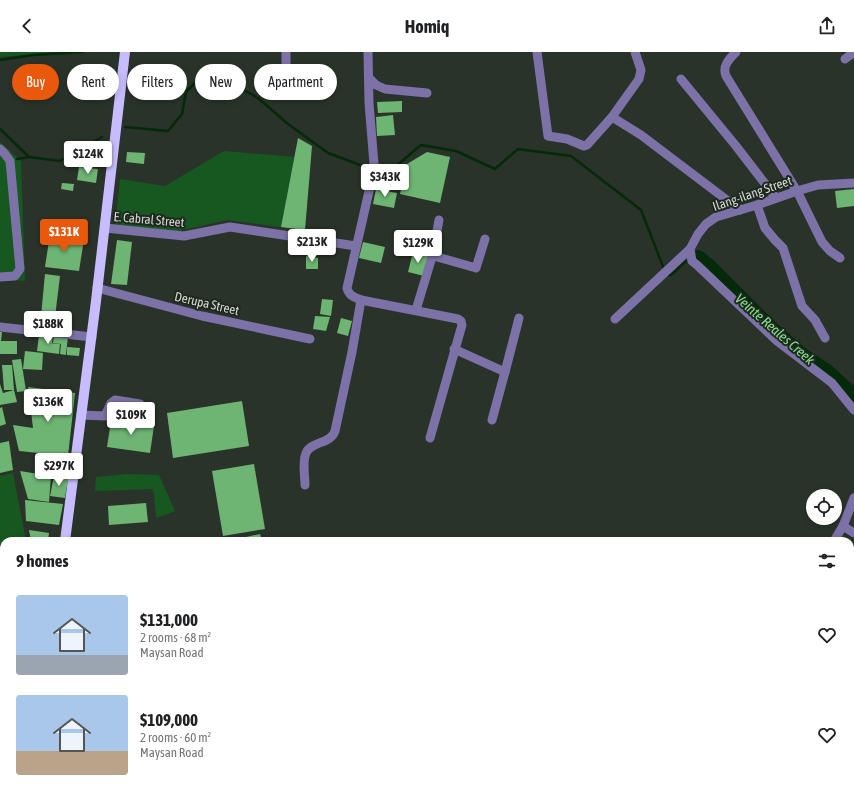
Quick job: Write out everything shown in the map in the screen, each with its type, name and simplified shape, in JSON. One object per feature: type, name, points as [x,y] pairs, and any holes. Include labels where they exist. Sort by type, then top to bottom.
[{"type":"main road","points":[[66,537],[92,337],[125,52]]},
{"type":"street","points":[[286,52],[286,64]]},
{"type":"street","points":[[368,52],[374,164],[347,288],[352,296],[361,300],[416,310],[458,319],[461,321],[462,325],[430,438]]},
{"type":"street","points":[[537,52],[548,136],[566,139],[584,146],[587,146],[612,117],[640,79],[641,70],[635,52]]},
{"type":"street","points":[[736,52],[725,66],[724,71],[726,76],[797,191],[822,242],[830,251],[840,258]]},
{"type":"street","points":[[845,59],[854,52]]},
{"type":"street","points":[[369,78],[376,85],[385,89],[427,93]]},
{"type":"street","points":[[680,79],[736,146],[776,198]]},
{"type":"street","points":[[612,117],[675,160],[740,210]]},
{"type":"street","points":[[0,149],[10,161],[20,269],[15,276],[0,277]]},
{"type":"street","name":"Ilang-ilang Street","points":[[615,319],[690,249],[698,234],[706,224],[716,217],[818,185],[854,183]]},
{"type":"street","points":[[757,205],[765,228],[783,248],[802,306],[815,320],[824,338]]},
{"type":"street","points":[[416,310],[430,260],[434,256],[433,253],[439,220]]},
{"type":"street","name":"E. Cabral Street","points":[[104,228],[184,236],[230,227],[356,246]]},
{"type":"street","points":[[434,256],[476,268],[485,239]]},
{"type":"street","points":[[690,249],[692,261],[697,266],[777,341],[832,383],[854,410]]},
{"type":"street","name":"Derupa Street","points":[[98,288],[202,316],[310,339]]},
{"type":"street","points":[[305,485],[304,463],[306,454],[312,447],[330,438],[335,431],[352,352],[361,300]]},
{"type":"street","points":[[492,420],[519,318]]},
{"type":"street","points":[[0,327],[92,337]]},
{"type":"street","points":[[454,349],[505,372]]},
{"type":"street","points":[[81,415],[105,416],[111,403],[115,400],[140,404]]},
{"type":"street","points":[[836,537],[843,526],[854,498]]},
{"type":"street","points":[[843,526],[854,533]]},
{"type":"green space","points":[[0,52],[53,52],[0,57]]},
{"type":"green space","points":[[0,142],[21,161],[25,281],[0,279]]},
{"type":"green space","points":[[224,151],[294,157],[281,227],[228,220],[178,231],[115,226],[120,179],[165,186]]},
{"type":"green space","points":[[13,473],[25,537],[0,537],[0,476]]},
{"type":"green space","points":[[127,474],[159,475],[175,511],[156,518],[154,494],[152,489],[95,491],[96,477]]},
{"type":"building","points":[[402,101],[402,112],[378,113],[377,102]]},
{"type":"building","points":[[393,115],[395,135],[377,136],[376,117]]},
{"type":"building","points":[[298,138],[312,146],[305,230],[281,227]]},
{"type":"building","points":[[127,152],[145,153],[144,164],[126,162]]},
{"type":"building","points":[[427,152],[450,157],[440,203],[400,194],[407,164]]},
{"type":"building","points":[[79,167],[98,169],[96,183],[77,180]]},
{"type":"building","points":[[62,183],[74,184],[73,191],[61,189]]},
{"type":"building","points":[[376,189],[397,193],[394,208],[373,204]]},
{"type":"building","points":[[854,189],[854,206],[837,208],[835,191]]},
{"type":"building","points":[[50,234],[84,239],[79,271],[45,267]]},
{"type":"building","points":[[117,240],[132,242],[127,285],[111,284]]},
{"type":"building","points":[[363,242],[385,247],[381,263],[359,258]]},
{"type":"building","points":[[413,252],[429,256],[424,276],[408,272]]},
{"type":"building","points":[[306,256],[318,258],[318,269],[306,269]]},
{"type":"building","points":[[45,274],[60,276],[55,317],[41,316]]},
{"type":"building","points":[[322,299],[333,300],[331,316],[320,314]]},
{"type":"building","points":[[315,316],[330,317],[326,331],[313,329]]},
{"type":"building","points":[[341,318],[352,321],[348,336],[337,333]]},
{"type":"building","points":[[0,332],[2,332],[1,341],[17,341],[17,354],[0,354]]},
{"type":"building","points":[[39,335],[53,336],[52,343],[50,343],[60,344],[59,354],[37,351]]},
{"type":"building","points":[[54,335],[68,336],[66,355],[60,354],[61,344],[53,343]]},
{"type":"building","points":[[67,347],[80,348],[79,356],[67,355]]},
{"type":"building","points":[[25,351],[43,353],[42,370],[23,369]]},
{"type":"building","points":[[21,359],[26,391],[17,392],[12,360]]},
{"type":"building","points":[[2,365],[12,365],[14,390],[4,390]]},
{"type":"building","points":[[0,384],[3,393],[14,390],[17,402],[0,405]]},
{"type":"building","points":[[28,387],[75,393],[68,456],[19,451],[13,425],[33,428]]},
{"type":"building","points":[[242,401],[249,446],[173,458],[167,413]]},
{"type":"building","points":[[2,407],[6,424],[0,426],[0,408]]},
{"type":"building","points":[[126,417],[142,420],[141,424],[154,426],[150,453],[107,447],[111,421],[126,423]]},
{"type":"building","points":[[9,441],[13,470],[0,473],[0,443]]},
{"type":"building","points":[[254,464],[265,529],[223,536],[212,471]]},
{"type":"building","points":[[20,471],[51,476],[49,502],[28,499]]},
{"type":"building","points":[[54,476],[68,479],[65,498],[50,496]]},
{"type":"building","points":[[25,500],[63,504],[59,525],[26,521]]},
{"type":"building","points":[[146,503],[148,522],[109,525],[108,506]]},
{"type":"building","points":[[29,530],[49,533],[48,537],[30,537]]},
{"type":"building","points":[[260,534],[261,537],[246,537]]},
{"type":"waterway","points":[[0,60],[33,55],[83,52]]},
{"type":"waterway","points":[[125,127],[168,131],[182,114],[186,92],[203,75],[231,83],[258,98],[288,124],[328,153],[371,169]]},
{"type":"waterway","points":[[0,129],[28,156]]},
{"type":"waterway","points":[[17,159],[29,157],[60,161],[102,137]]},
{"type":"waterway","points":[[376,170],[388,173],[421,145],[456,151],[495,169],[518,149],[571,156],[641,210],[664,269]]},
{"type":"waterway","name":"Veinte Reales Creek","points":[[698,258],[708,266],[770,328],[801,355],[827,372],[854,397]]},
{"type":"waterway","points":[[668,275],[671,275],[686,261]]}]
